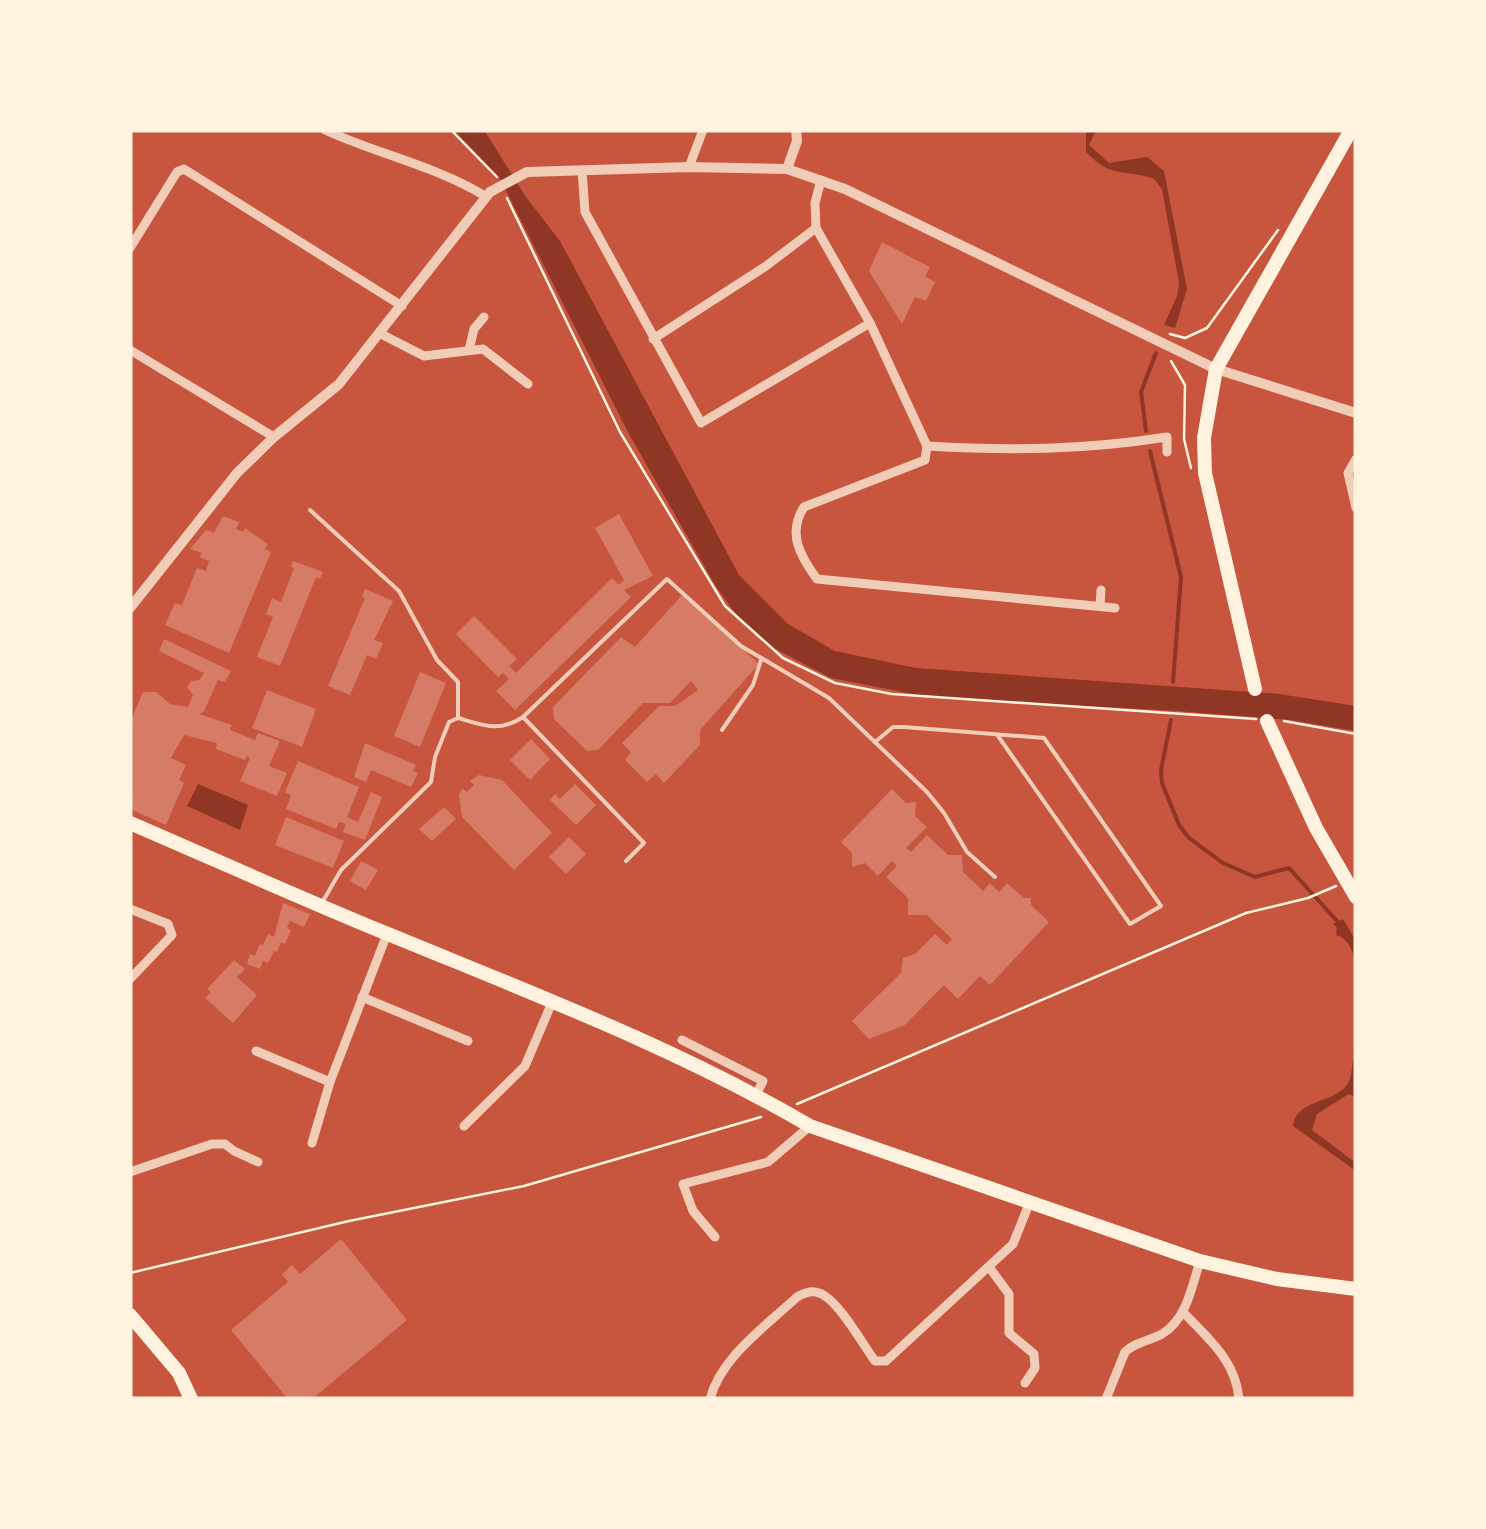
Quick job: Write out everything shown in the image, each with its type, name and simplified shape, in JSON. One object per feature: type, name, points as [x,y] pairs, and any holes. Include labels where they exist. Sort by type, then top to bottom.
[{"type":"main road","points":[[1256,689],[1205,473],[1204,438],[1216,369],[1351,130]]},
{"type":"main road","points":[[1259,720],[1356,897]]},
{"type":"main road","points":[[130,823],[387,934],[553,1000],[756,1095],[810,1126],[1200,1261],[1277,1279],[1356,1289]]},
{"type":"main road","points":[[130,1314],[179,1373],[191,1399]]},
{"type":"street","points":[[324,130],[487,194]]},
{"type":"street","points":[[689,166],[703,130]]},
{"type":"street","points":[[787,169],[797,141],[796,130]]},
{"type":"street","points":[[130,608],[238,472],[274,436],[339,384],[487,194],[527,172],[689,166],[787,169],[845,188],[1216,369],[1356,413]]},
{"type":"street","points":[[130,248],[177,172],[184,169],[402,306]]},
{"type":"street","points":[[582,170],[585,212],[702,423],[870,323]]},
{"type":"street","points":[[821,180],[816,228],[870,323],[927,446],[925,460],[804,507],[795,521],[794,539],[817,579],[1115,608]]},
{"type":"street","points":[[653,339],[766,266],[816,228]]},
{"type":"street","points":[[469,350],[474,328],[484,317]]},
{"type":"street","points":[[379,333],[424,356],[483,349],[528,384]]},
{"type":"street","points":[[130,350],[274,436]]},
{"type":"street","points":[[927,446],[1020,452],[1115,446],[1167,438],[1167,452]]},
{"type":"street","points":[[1356,459],[1348,472],[1356,508]]},
{"type":"street","points":[[1100,606],[1101,590]]},
{"type":"street","points":[[130,909],[168,924],[172,935],[130,979]]},
{"type":"street","points":[[312,1143],[330,1082],[387,934]]},
{"type":"street","points":[[362,996],[468,1041]]},
{"type":"street","points":[[464,1126],[525,1066],[553,1000]]},
{"type":"street","points":[[452,1049],[457,1036]]},
{"type":"street","points":[[682,1040],[763,1080],[756,1095]]},
{"type":"street","points":[[273,1058],[277,1046]]},
{"type":"street","points":[[256,1051],[330,1082]]},
{"type":"street","points":[[715,1238],[692,1212],[683,1184],[768,1162],[810,1126]]},
{"type":"street","points":[[130,1172],[212,1144],[225,1144],[258,1162]]},
{"type":"street","points":[[710,1399],[732,1359],[796,1297],[806,1292],[817,1291],[831,1300],[875,1362],[886,1360],[1014,1244],[1029,1204]]},
{"type":"street","points":[[1106,1399],[1130,1346],[1173,1326],[1183,1312],[1200,1261]]},
{"type":"street","points":[[989,1267],[1009,1294],[1010,1333],[1034,1354],[1035,1368],[1024,1383]]},
{"type":"street","points":[[1183,1312],[1229,1362],[1237,1378],[1238,1399]]},
{"type":"lane","points":[[310,510],[406,600],[437,660],[458,682],[458,718]]},
{"type":"lane","points":[[321,905],[341,870],[431,782],[435,757],[449,722],[458,718],[492,729],[523,717],[667,580],[761,660],[822,692],[927,792],[967,852],[995,877]]},
{"type":"lane","points":[[722,730],[754,685],[761,660]]},
{"type":"lane","points":[[523,717],[644,843],[626,861]]},
{"type":"lane","points":[[875,742],[893,728],[1044,738],[1161,906],[1130,924],[998,736]]},
{"type":"path","points":[[452,130],[487,167]]},
{"type":"path","points":[[511,209],[620,432],[725,606],[783,658],[835,682],[892,694],[1259,720]]},
{"type":"path","points":[[1193,476],[1184,440],[1185,385],[1172,361],[1158,354],[1171,333],[1185,338],[1208,328],[1281,225]]},
{"type":"path","points":[[1291,722],[1356,734]]},
{"type":"path","points":[[814,1098],[1246,913],[1308,898],[1340,884]]},
{"type":"path","points":[[130,1274],[349,1220],[524,1186],[745,1122]]},
{"type":"shaded area","points":[[454,130],[484,130],[526,197],[560,241],[739,575],[788,624],[835,651],[916,668],[1279,694],[1356,706],[1356,731],[1290,720],[1177,711],[928,697],[831,678],[764,643],[738,617],[715,585],[629,434],[499,177]]},
{"type":"shaded area","points":[[1086,130],[1096,130],[1089,145],[1109,163],[1147,157],[1164,171],[1187,289],[1175,328],[1164,325],[1179,283],[1162,189],[1154,179],[1111,170],[1095,161],[1086,152]]},
{"type":"shaded area","points":[[198,784],[248,805],[240,830],[187,806]]},
{"type":"shaded area","points":[[1343,919],[1356,941],[1356,967],[1350,948],[1336,935],[1333,924]]},
{"type":"shaded area","points":[[1356,967],[1356,1089],[1353,1096],[1349,1094],[1317,1114],[1312,1130],[1356,1163],[1356,1171],[1293,1126],[1301,1111],[1341,1091],[1350,1078]]},
{"type":"building","points":[[882,242],[930,267],[925,277],[935,282],[926,301],[915,297],[902,324],[869,271]]},
{"type":"building","points":[[619,514],[653,576],[624,590],[631,597],[515,710],[496,691],[509,679],[503,673],[498,677],[456,634],[474,616],[517,659],[509,666],[516,673],[612,578],[619,585],[624,580],[595,528]]},
{"type":"building","points":[[223,516],[239,522],[236,529],[243,532],[245,528],[268,544],[265,549],[271,552],[229,653],[165,625],[175,603],[182,605],[197,568],[206,571],[209,561],[199,557],[202,553],[190,549],[206,530],[214,533]]},
{"type":"building","points":[[293,561],[323,572],[320,579],[316,577],[280,666],[257,657],[273,617],[266,614],[272,598],[281,602]]},
{"type":"building","points":[[365,589],[393,601],[374,640],[383,643],[376,659],[367,655],[350,695],[328,686],[365,598]]},
{"type":"building","points":[[683,594],[759,664],[700,730],[700,745],[664,783],[656,774],[647,782],[625,760],[631,752],[622,743],[659,706],[675,706],[698,690],[691,681],[670,703],[643,703],[598,750],[587,751],[554,719],[553,707],[621,637],[635,647]]},
{"type":"building","points":[[164,639],[231,671],[225,682],[218,680],[199,714],[232,725],[230,730],[255,740],[258,733],[280,741],[269,766],[287,773],[277,796],[240,781],[250,758],[247,756],[245,760],[216,749],[217,743],[184,735],[171,758],[186,765],[179,780],[184,783],[166,825],[130,809],[130,723],[143,692],[156,692],[170,704],[188,707],[193,695],[187,687],[204,673],[159,651]]},
{"type":"building","points":[[420,672],[446,683],[420,747],[394,736]]},
{"type":"building","points":[[267,690],[316,709],[302,747],[252,728]]},
{"type":"building","points":[[531,739],[550,759],[530,780],[510,760]]},
{"type":"building","points":[[365,743],[416,765],[413,771],[418,773],[411,787],[371,770],[366,782],[354,777]]},
{"type":"building","points":[[298,761],[359,787],[347,817],[358,822],[371,792],[382,797],[365,840],[343,832],[346,824],[339,822],[336,829],[286,809],[291,795],[285,792]]},
{"type":"building","points":[[479,775],[502,780],[552,833],[514,870],[462,817],[459,795],[462,788],[467,792],[474,785],[470,781]]},
{"type":"building","points":[[575,784],[596,805],[576,825],[550,800],[555,794],[560,799]]},
{"type":"building","points":[[892,789],[906,803],[916,802],[915,816],[927,827],[906,848],[911,852],[927,835],[948,855],[962,855],[963,872],[983,891],[990,883],[999,892],[1007,883],[1024,898],[1031,898],[1031,905],[1049,922],[990,985],[980,976],[958,999],[944,985],[905,1025],[869,1039],[852,1021],[901,973],[903,958],[915,954],[935,934],[947,945],[952,939],[927,915],[908,915],[908,898],[886,877],[897,866],[892,861],[878,876],[865,863],[852,867],[852,853],[841,842]]},
{"type":"building","points":[[444,807],[456,819],[432,841],[419,829]]},
{"type":"building","points":[[286,817],[344,841],[333,868],[275,845]]},
{"type":"building","points":[[569,837],[586,854],[566,874],[549,857]]},
{"type":"building","points":[[361,861],[378,870],[366,890],[350,881]]},
{"type":"building","points":[[283,903],[310,914],[304,927],[290,921],[285,944],[281,942],[268,963],[263,961],[260,969],[247,964],[250,954],[255,956],[268,934],[274,937]]},
{"type":"building","points":[[234,960],[245,969],[237,977],[257,995],[233,1023],[205,998],[211,992],[207,989]]},
{"type":"building","points":[[341,1239],[407,1320],[312,1399],[288,1399],[231,1330],[288,1282],[282,1274],[292,1265],[300,1274]]},
{"type":"waterway","points":[[1146,431],[1141,392],[1156,353]]},
{"type":"waterway","points":[[1150,451],[1181,577],[1173,682]]},
{"type":"waterway","points":[[1171,720],[1162,783],[1179,825],[1189,838],[1223,863],[1255,877],[1289,868],[1338,922]]}]
